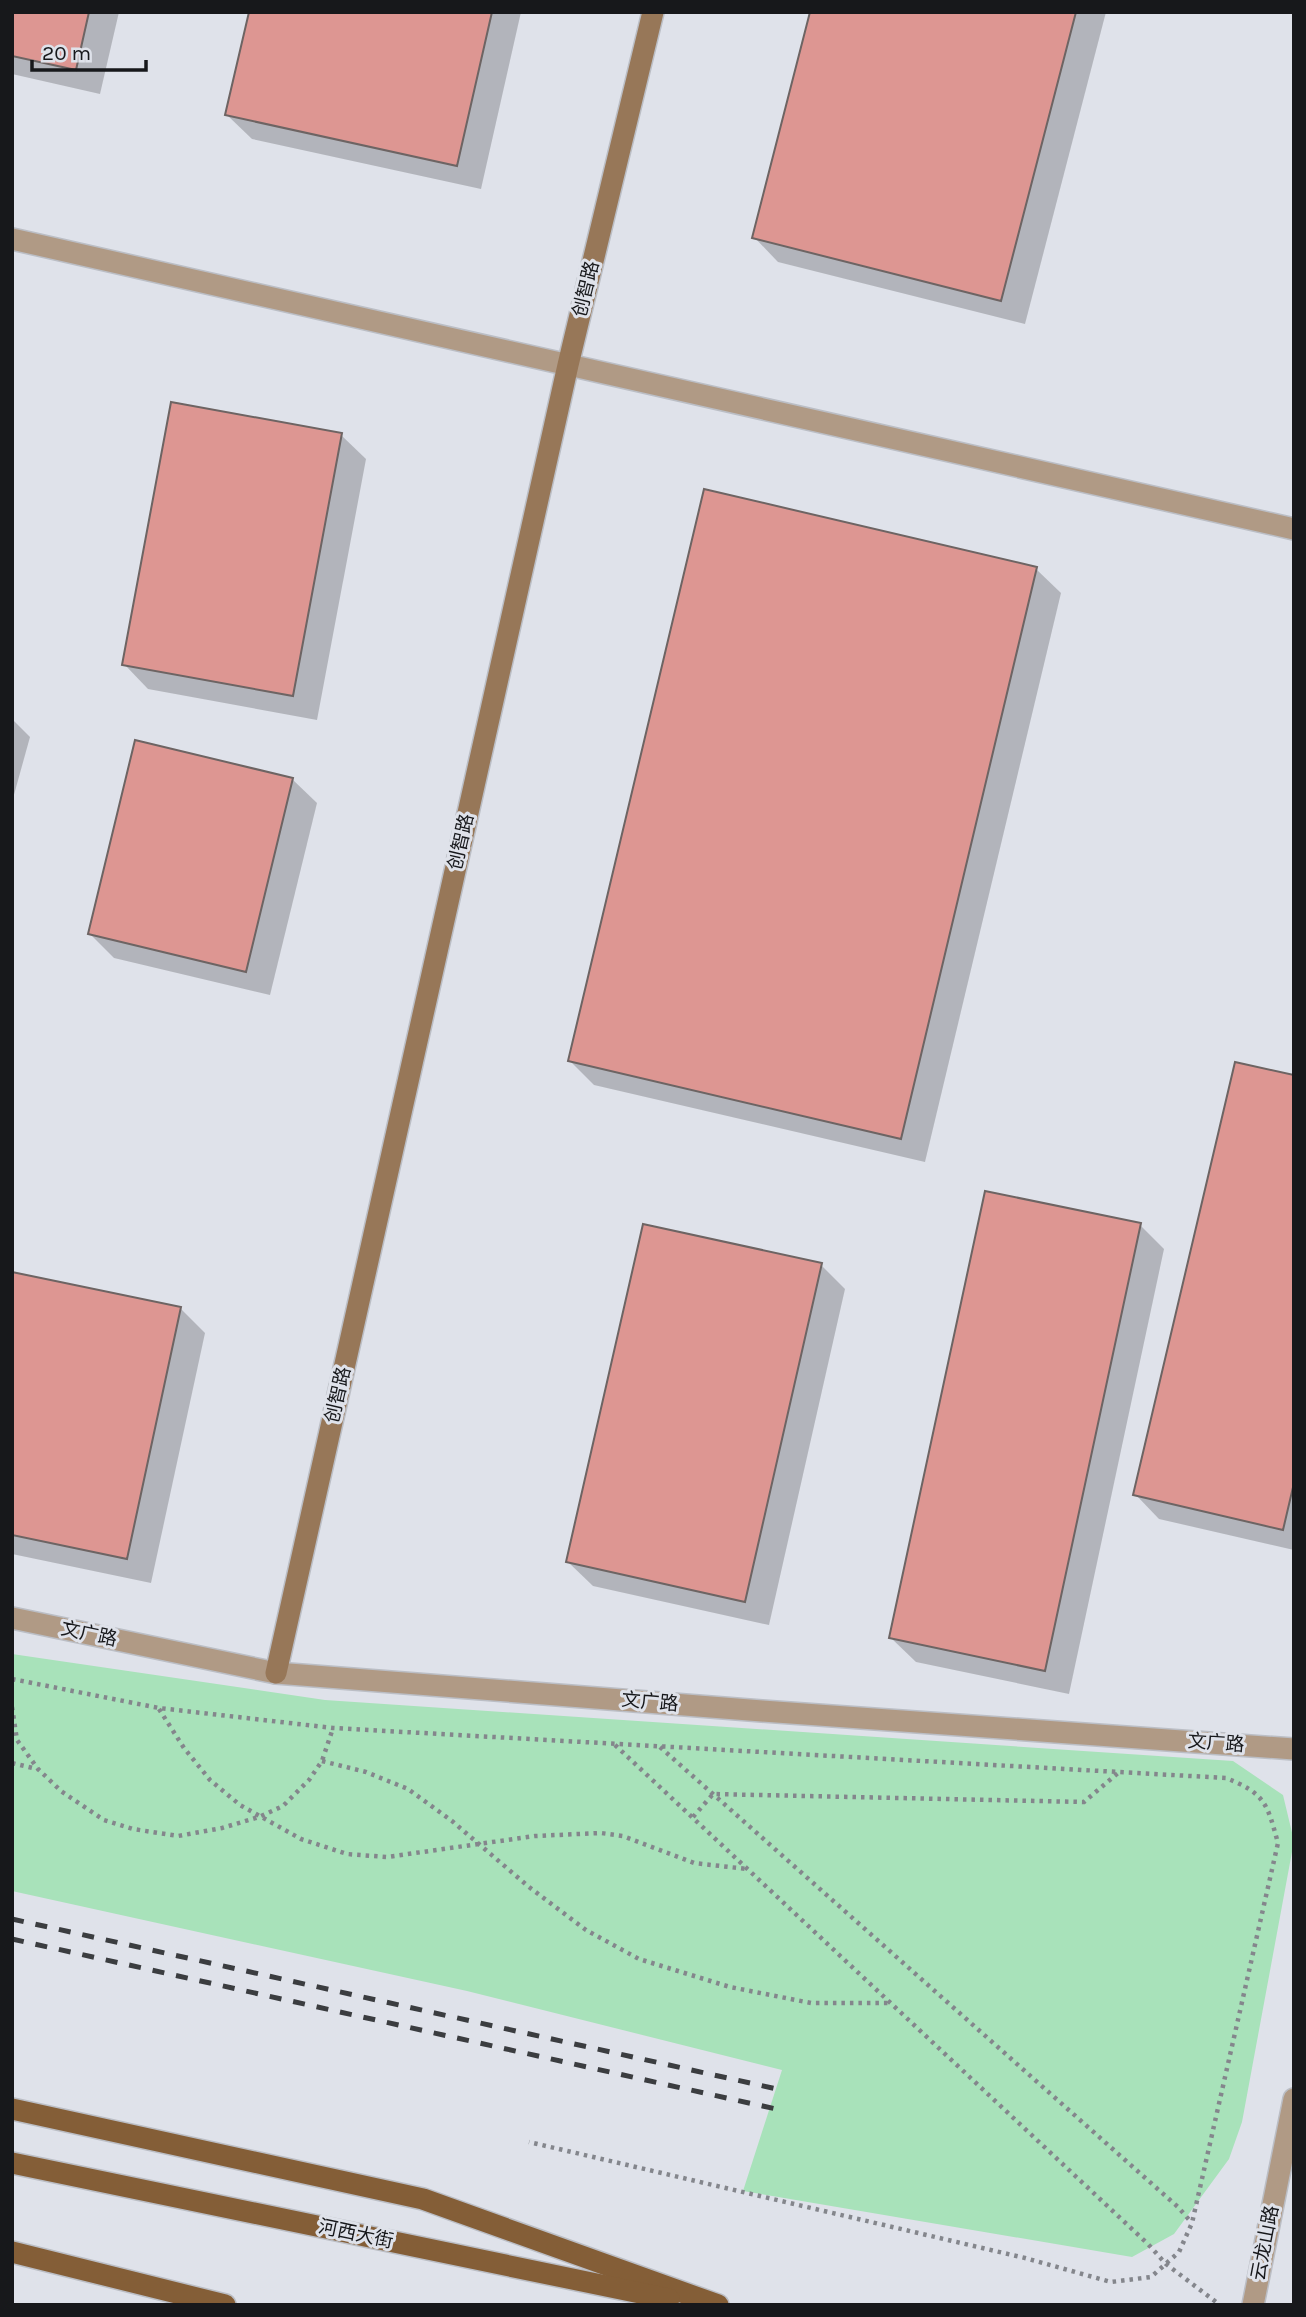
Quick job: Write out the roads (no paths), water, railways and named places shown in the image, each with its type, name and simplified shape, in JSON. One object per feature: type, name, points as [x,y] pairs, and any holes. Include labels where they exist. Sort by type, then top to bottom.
[{"type":"main road","points":[[12,2109],[423,2199],[718,2305]]},
{"type":"main road","name":"河西大街","points":[[12,2163],[699,2305]]},
{"type":"main road","points":[[12,2252],[225,2305]]},
{"type":"street","name":"创智路","points":[[276,1673],[568,365],[653,12]]},
{"type":"street","points":[[12,239],[1294,529]]},
{"type":"street","name":"文广路","points":[[12,1618],[276,1673],[1294,1749]]},
{"type":"street","name":"云龙山路","points":[[1253,2305],[1294,2099]]},
{"type":"railway","points":[[12,1919],[777,2089]]},
{"type":"railway","points":[[12,1939],[776,2109]]}]
